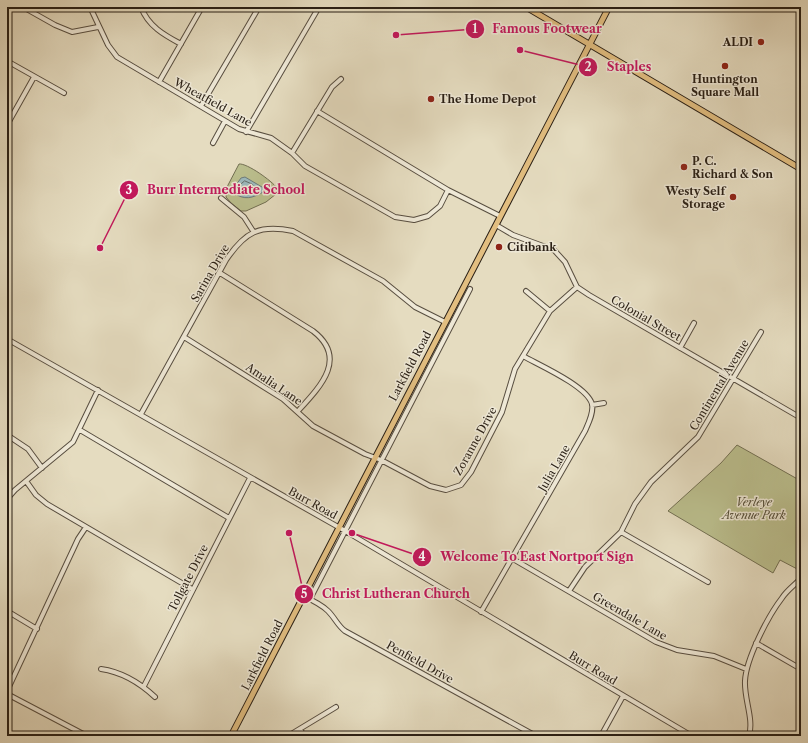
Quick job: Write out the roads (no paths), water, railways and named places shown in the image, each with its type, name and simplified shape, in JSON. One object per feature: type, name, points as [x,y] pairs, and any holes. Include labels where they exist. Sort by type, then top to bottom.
[{"type":"main road","points":[[526,7],[801,169]]},
{"type":"main road","name":"Larkfield Road","points":[[231,736],[609,7]]},
{"type":"street","points":[[23,7],[55,25],[72,32],[98,27]]},
{"type":"street","name":"Wheatfield Lane","points":[[90,7],[98,27],[117,57],[246,132],[271,138],[292,153],[305,166],[395,217],[404,219],[421,218],[434,212],[448,190]]},
{"type":"street","points":[[141,7],[145,16],[155,29],[181,44]]},
{"type":"street","points":[[159,82],[202,7]]},
{"type":"street","points":[[201,106],[259,7]]},
{"type":"street","points":[[246,132],[319,7]]},
{"type":"street","points":[[7,62],[64,93]]},
{"type":"street","points":[[7,125],[34,77]]},
{"type":"street","points":[[292,153],[332,87],[341,79]]},
{"type":"street","points":[[317,111],[448,190],[500,216]]},
{"type":"street","points":[[213,143],[226,121]]},
{"type":"street","points":[[221,198],[240,213],[253,231],[266,228],[279,228],[293,231],[384,281],[415,307],[445,322]]},
{"type":"street","name":"Colonial Street","points":[[496,225],[513,235],[554,250],[565,262],[577,287],[589,296],[801,418]]},
{"type":"street","name":"Sarina Drive","points":[[140,414],[234,248],[253,231]]},
{"type":"street","points":[[220,273],[313,330],[323,338],[328,347],[330,356],[329,365],[322,384],[298,411]]},
{"type":"street","name":"Zoranne Drive","points":[[374,458],[382,460],[438,489],[446,490],[461,485],[471,472],[497,424],[515,369],[550,311],[577,287]]},
{"type":"street","name":"Larkfield Road","points":[[310,599],[470,289]]},
{"type":"street","points":[[526,291],[550,311]]},
{"type":"street","points":[[680,348],[694,323]]},
{"type":"street","name":"Continental Avenue","points":[[569,591],[585,566],[621,532],[642,492],[698,436],[734,379],[761,332]]},
{"type":"street","name":"Amalia Lane","points":[[184,337],[283,399],[313,426],[374,458]]},
{"type":"street","name":"Burr Road","points":[[7,339],[344,531],[692,736]]},
{"type":"street","points":[[523,356],[579,389],[588,398],[592,405],[604,403]]},
{"type":"street","points":[[7,499],[26,481],[65,450],[80,430],[98,390]]},
{"type":"street","name":"Julia Lane","points":[[481,612],[585,432],[590,422],[592,405]]},
{"type":"street","points":[[80,430],[229,518]]},
{"type":"street","points":[[7,435],[28,449],[42,468]]},
{"type":"street","name":"Tollgate Drive","points":[[144,686],[192,589],[250,478]]},
{"type":"street","points":[[26,481],[36,495],[47,504],[192,589]]},
{"type":"street","points":[[86,527],[75,545],[7,692],[87,736]]},
{"type":"street","points":[[621,532],[708,582]]},
{"type":"street","name":"Greendale Lane","points":[[513,558],[656,642],[677,650],[714,656],[746,669]]},
{"type":"street","points":[[749,736],[750,722],[745,695],[746,669],[756,643],[781,599],[801,578]]},
{"type":"street","name":"Penfield Drive","points":[[303,596],[329,612],[338,626],[345,631],[536,736]]},
{"type":"street","points":[[7,611],[37,629]]},
{"type":"street","points":[[756,643],[801,669]]},
{"type":"street","points":[[101,669],[113,671],[144,686],[155,698]]},
{"type":"street","points":[[601,736],[623,696]]},
{"type":"street","points":[[288,736],[336,707]]},
{"type":"street","points":[[300,729],[304,736]]},
{"type":"water","points":[[245,177],[267,190],[256,196],[248,198],[237,195],[236,185],[241,178]]},
{"type":"place","name":"Famous Footwear","points":[[396,35]]},
{"type":"place","name":"ALDI","points":[[761,42]]},
{"type":"place","name":"Staples","points":[[520,50]]},
{"type":"place","name":"Huntington Square Mall","points":[[725,66]]},
{"type":"place","name":"The Home Depot","points":[[431,99]]},
{"type":"place","name":"P. C. Richard & Son","points":[[684,167]]},
{"type":"place","name":"Westy Self Storage","points":[[733,197]]},
{"type":"place","name":"Citibank","points":[[499,247]]},
{"type":"place","name":"Burr Intermediate School","points":[[100,248]]},
{"type":"place","name":"Christ Lutheran Church","points":[[289,533]]},
{"type":"place","name":"Welcome To East Nortport Sign","points":[[352,533]]},
{"type":"park label","name":"Verleye Avenue Park","points":[[754,508]]}]
